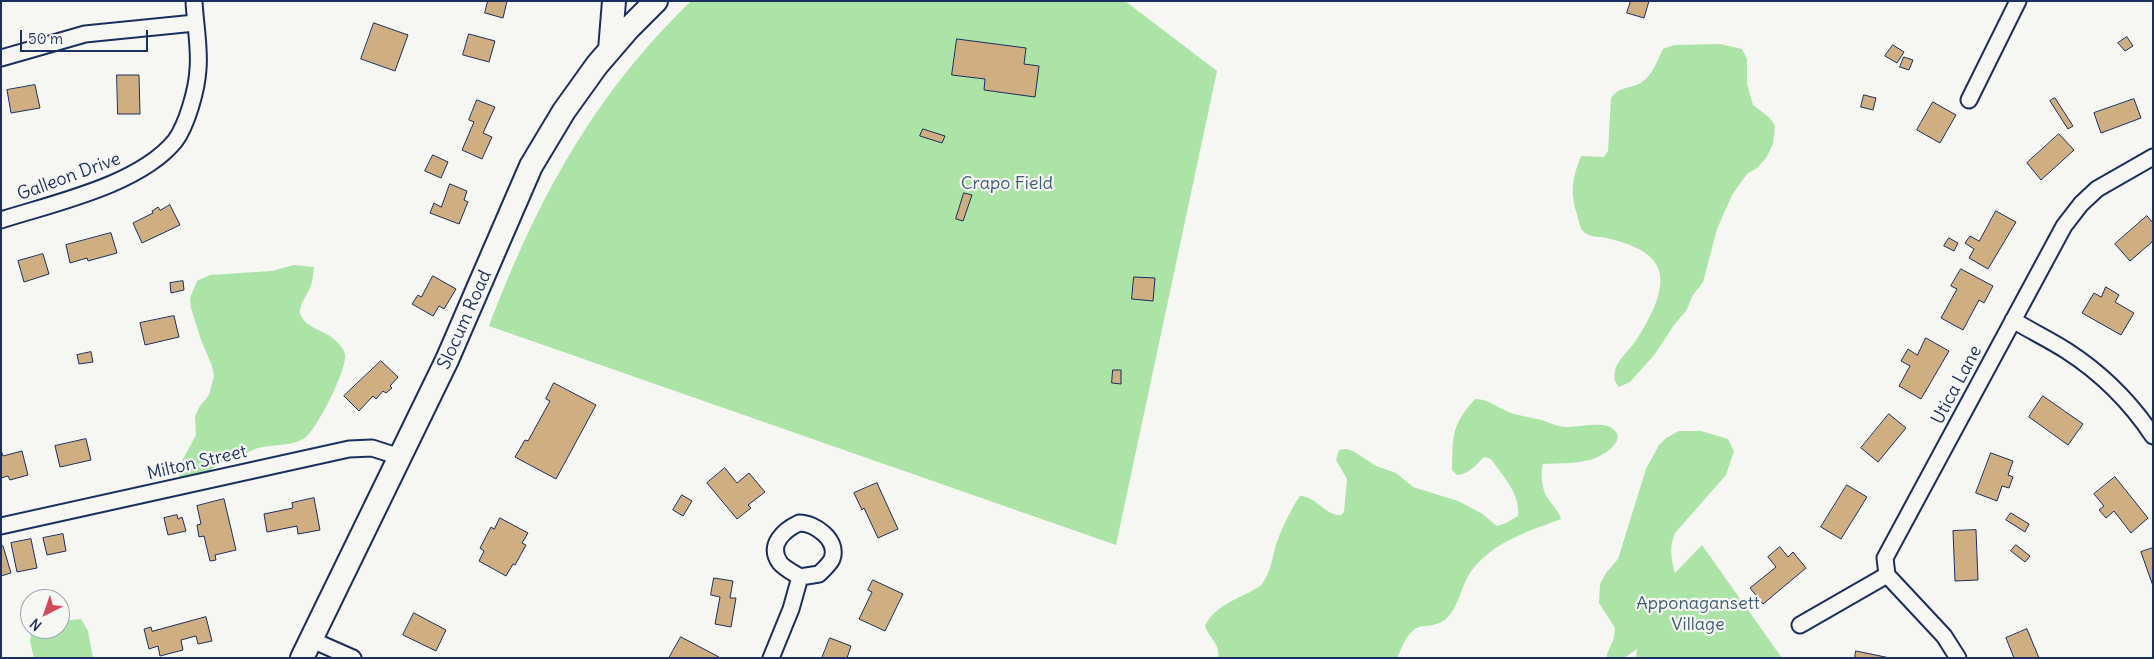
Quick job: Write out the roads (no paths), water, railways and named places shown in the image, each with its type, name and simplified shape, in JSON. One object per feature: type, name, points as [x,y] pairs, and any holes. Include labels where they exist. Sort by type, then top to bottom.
[{"type":"main road","points":[[610,50],[614,1]]},
{"type":"main road","name":"Slocum Road","points":[[307,649],[469,313],[531,166],[564,111],[610,50],[656,1]]},
{"type":"street","name":"Galleon Drive","points":[[1,220],[122,180],[152,164],[176,140],[190,108],[198,69],[194,1]]},
{"type":"street","points":[[1969,100],[2018,1]]},
{"type":"street","points":[[1,58],[85,34],[195,23]]},
{"type":"street","name":"Utica Lane","points":[[1888,575],[1885,558],[2064,226],[2081,204],[2097,189],[2153,157]]},
{"type":"street","points":[[2013,320],[2068,352],[2103,380],[2136,411],[2153,436]]},
{"type":"street","name":"Milton Street","points":[[1,526],[348,449],[372,448],[400,457]]},
{"type":"street","points":[[1800,625],[1888,575],[1944,636],[1958,658]]},
{"type":"street","points":[[771,658],[791,609],[800,577]]},
{"type":"street","points":[[307,649],[353,658]]},
{"type":"park label","name":"Crapo Field","points":[[1007,184]]},
{"type":"park label","name":"Apponagansett Village","points":[[1698,614]]}]
